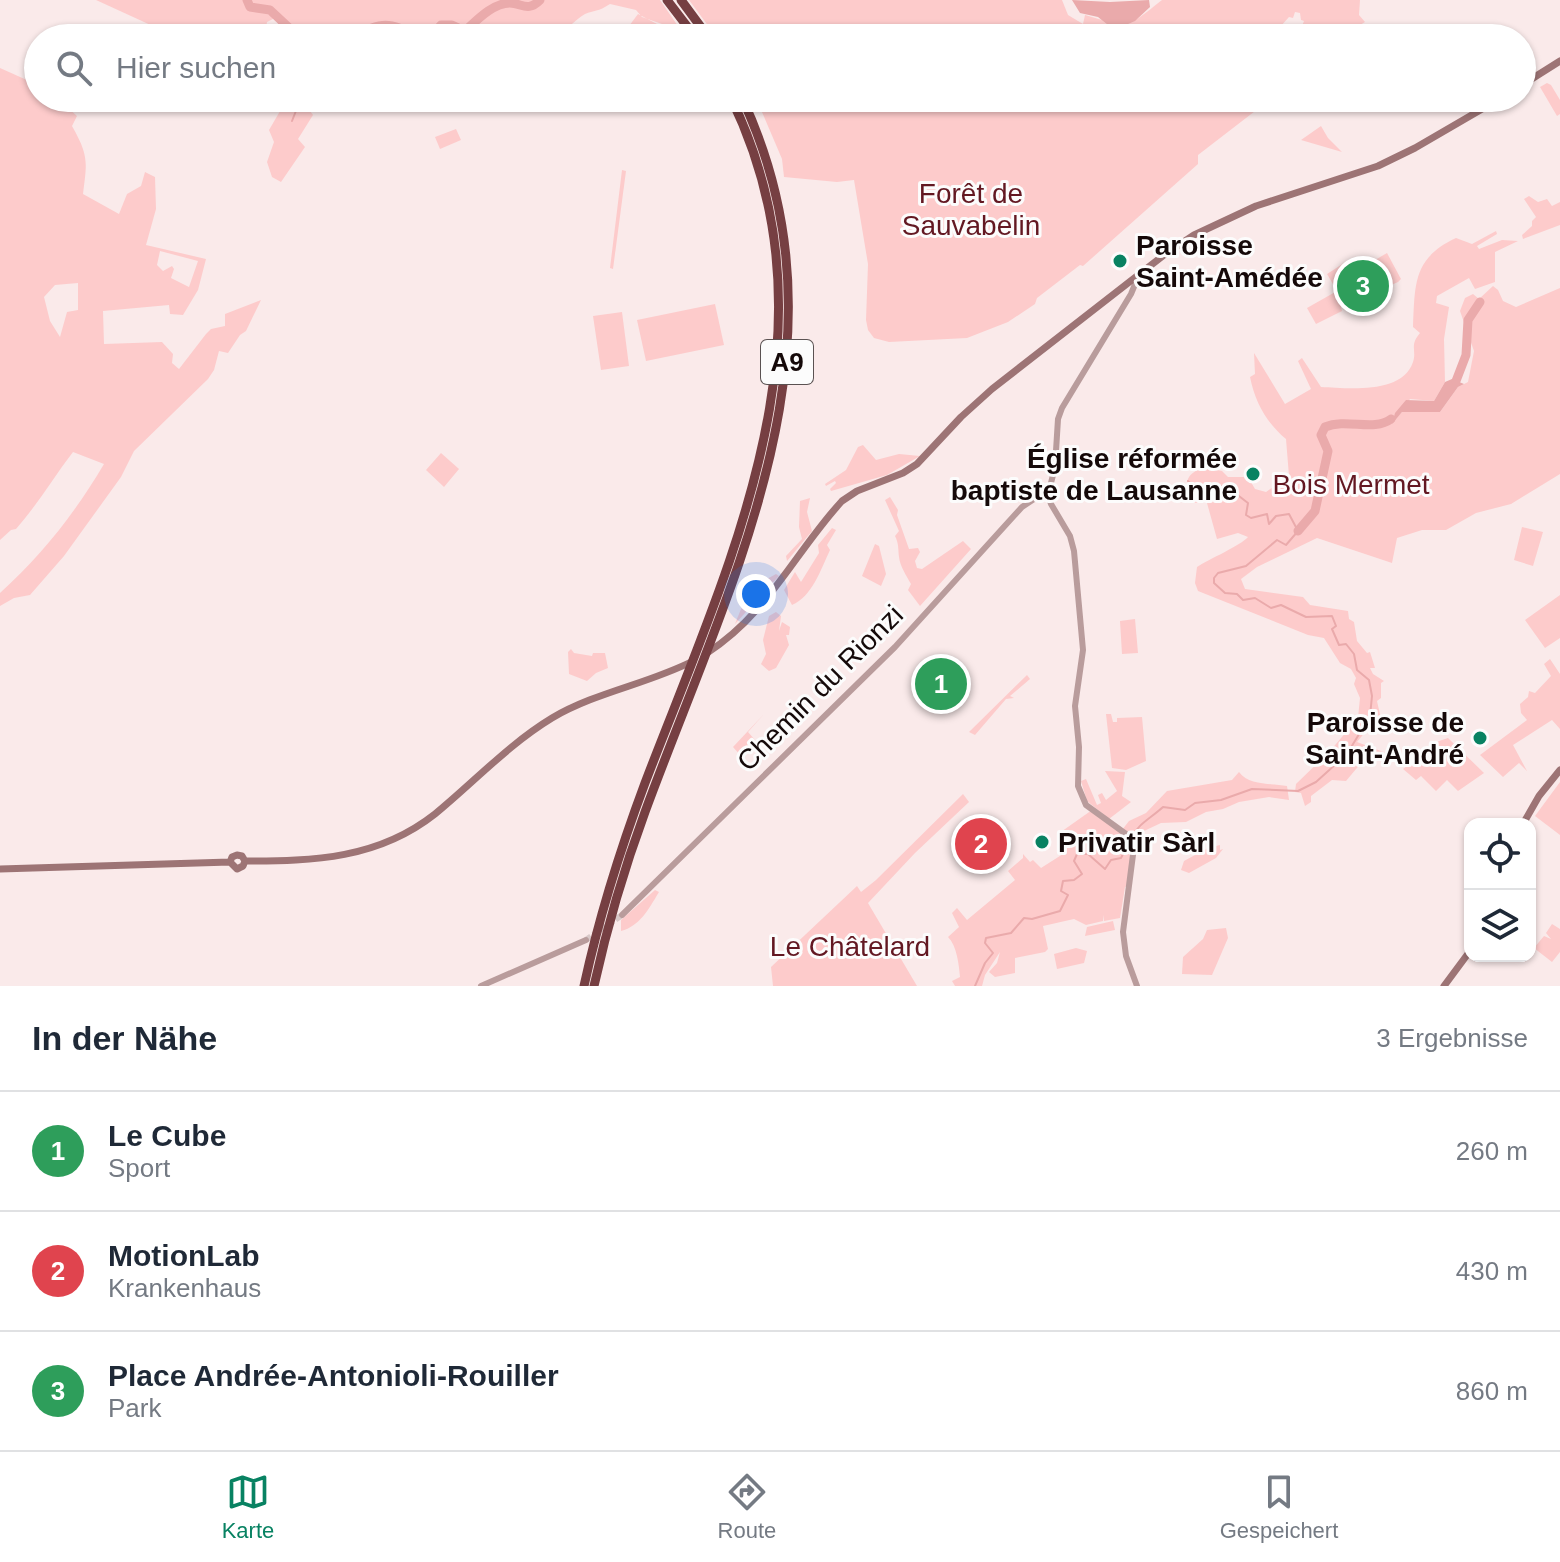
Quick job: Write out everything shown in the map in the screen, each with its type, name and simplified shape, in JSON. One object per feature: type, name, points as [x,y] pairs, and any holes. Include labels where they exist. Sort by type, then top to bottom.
[{"type":"highway","points":[[667,0],[694,24]]},
{"type":"highway","points":[[681,0],[690,24]]},
{"type":"highway","name":"A9","points":[[584,986],[602,909],[625,838],[739,536],[768,421],[779,333],[777,259],[760,173],[736,112]]},
{"type":"highway","name":"A9","points":[[594,986],[604,941],[640,827],[739,566],[765,481],[781,408],[789,318],[785,244],[770,171],[747,112]]},
{"type":"highway","points":[[600,986],[604,941]]},
{"type":"main road","points":[[1536,76],[1560,61]]},
{"type":"main road","points":[[0,869],[230,862],[237,869],[242,868],[245,861],[337,858],[403,835],[436,813],[520,740],[551,718],[629,684],[670,671],[704,654],[738,630],[770,597],[842,501],[864,487],[908,469],[925,457],[992,389],[1168,253],[1210,226],[1269,201],[1378,166],[1477,112]]},
{"type":"main road","points":[[1526,818],[1560,770]]},
{"type":"main road","points":[[1444,986],[1464,959]]},
{"type":"street","points":[[1137,986],[1126,956],[1123,932],[1134,847],[1126,834],[1086,805],[1079,790],[1075,706],[1083,650],[1074,551],[1070,536],[1048,495],[1055,467],[1061,412],[1138,277]]},
{"type":"street","name":"Chemin du Rionzi","points":[[622,915],[895,647],[1022,507],[1030,500],[1048,495]]},
{"type":"street","points":[[481,986],[586,940]]},
{"type":"green space","points":[[96,0],[660,0],[677,24],[662,24],[647,19],[657,24],[630,24],[638,14],[641,15],[636,10],[610,4],[585,14],[572,24],[278,24],[275,18],[267,24],[148,24]]},
{"type":"green space","points":[[689,0],[1062,0],[1068,15],[1083,24],[707,24]]},
{"type":"green space","points":[[1162,0],[1360,0],[1359,15],[1365,22],[1303,24],[1300,13],[1295,12],[1293,18],[1289,17],[1283,24],[1128,24]]},
{"type":"green space","points":[[1085,15],[1107,24],[1083,24]]},
{"type":"green space","points":[[0,68],[24,79],[24,112],[73,112],[77,116],[72,126],[85,159],[83,194],[119,214],[127,194],[141,186],[145,172],[155,177],[156,209],[146,245],[206,259],[198,290],[183,315],[170,314],[169,305],[103,311],[104,344],[162,342],[173,354],[172,363],[179,369],[211,329],[225,326],[225,314],[261,300],[246,331],[228,353],[219,351],[208,379],[134,451],[121,477],[64,556],[30,595],[14,598],[0,606],[0,593],[57,533],[104,464],[73,452],[24,520],[0,540]],"holes":[[[160,251],[198,261],[189,287],[171,278],[172,266],[163,271],[157,265]],[[78,283],[78,310],[67,312],[60,337],[50,321],[44,297],[55,285]]]},
{"type":"green space","points":[[1547,83],[1560,100],[1560,114],[1557,116],[1540,87]]},
{"type":"green space","points":[[280,112],[311,112],[313,115],[298,139],[305,147],[281,182],[272,177],[267,162],[274,142],[269,130]]},
{"type":"green space","name":"Forêt de Sauvabelin","points":[[762,112],[1254,112],[1198,155],[1198,164],[1083,266],[1080,265],[1037,298],[1035,304],[1008,322],[967,338],[889,342],[874,338],[866,320],[868,264],[854,180],[837,182],[784,177],[782,159]]},
{"type":"green space","points":[[1321,126],[1328,138],[1342,152],[1301,140]]},
{"type":"green space","points":[[456,129],[461,140],[440,149],[435,137]]},
{"type":"green space","points":[[622,170],[626,171],[613,269],[610,268]]},
{"type":"green space","points":[[1529,196],[1538,202],[1547,199],[1552,206],[1560,202],[1560,225],[1523,239],[1522,235],[1536,217],[1524,199]]},
{"type":"green space","name":"Bois Mermet","points":[[1496,231],[1497,234],[1477,246],[1479,249],[1502,240],[1518,241],[1495,252],[1495,282],[1475,289],[1469,278],[1437,296],[1436,303],[1449,307],[1444,339],[1445,382],[1434,401],[1410,399],[1392,423],[1402,412],[1440,412],[1458,387],[1468,382],[1474,351],[1460,311],[1465,298],[1473,294],[1479,299],[1493,286],[1503,301],[1516,307],[1560,288],[1560,474],[1511,504],[1476,513],[1446,530],[1422,530],[1397,538],[1392,563],[1317,538],[1257,567],[1241,579],[1245,589],[1303,597],[1310,605],[1348,611],[1349,619],[1354,622],[1357,641],[1367,653],[1370,652],[1375,668],[1370,668],[1373,674],[1384,681],[1381,683],[1381,698],[1377,701],[1381,719],[1375,720],[1357,742],[1394,756],[1391,760],[1375,752],[1367,756],[1346,781],[1332,780],[1311,796],[1311,802],[1305,806],[1301,793],[1295,792],[1296,784],[1358,718],[1360,698],[1354,684],[1356,678],[1351,669],[1340,663],[1324,638],[1308,635],[1198,591],[1195,583],[1197,567],[1248,537],[1238,533],[1217,539],[1207,503],[1192,503],[1184,496],[1188,479],[1201,468],[1202,463],[1210,464],[1211,469],[1222,471],[1228,477],[1248,477],[1255,489],[1266,492],[1289,476],[1286,439],[1267,419],[1252,386],[1250,377],[1255,374],[1254,353],[1285,404],[1311,389],[1298,361],[1302,358],[1321,387],[1373,387],[1398,380],[1407,373],[1413,362],[1414,345],[1420,333],[1413,327],[1416,285],[1424,264],[1431,254],[1456,238],[1472,244]]},
{"type":"green space","points":[[1387,253],[1401,279],[1398,282],[1363,298],[1357,293],[1354,295],[1356,298],[1341,307],[1342,311],[1316,324],[1307,308],[1337,291],[1327,274],[1344,263],[1351,274]]},
{"type":"green space","points":[[715,304],[724,345],[646,361],[637,320]]},
{"type":"green space","points":[[622,312],[629,366],[601,370],[593,316]]},
{"type":"green space","points":[[863,445],[876,460],[899,454],[920,456],[887,475],[831,491],[835,481],[825,484],[846,470],[858,447]]},
{"type":"green space","points":[[441,453],[459,469],[444,487],[426,470]]},
{"type":"green space","points":[[890,497],[898,510],[909,549],[918,548],[920,552],[915,561],[917,568],[922,569],[963,541],[971,549],[920,606],[908,590],[911,584],[900,560],[895,536],[899,531],[885,500]]},
{"type":"green space","points":[[810,498],[807,512],[812,531],[787,561],[786,556],[802,539],[800,501]]},
{"type":"green space","points":[[1522,527],[1543,532],[1533,566],[1514,560]]},
{"type":"green space","points":[[832,528],[836,530],[827,545],[830,550],[819,574],[805,596],[792,605],[784,590],[795,572],[801,582],[819,553],[818,545]]},
{"type":"green space","points":[[875,544],[879,546],[886,574],[881,586],[862,576]]},
{"type":"green space","points":[[776,574],[779,576],[735,624],[749,594]]},
{"type":"green space","points":[[1560,595],[1560,638],[1545,648],[1525,620]]},
{"type":"green space","points":[[776,612],[781,616],[779,631],[782,622],[790,627],[789,635],[786,635],[789,645],[776,668],[769,671],[761,664],[766,654],[763,640],[769,616]]},
{"type":"green space","points":[[1135,619],[1138,653],[1122,654],[1120,621]]},
{"type":"green space","points":[[571,649],[574,653],[592,656],[593,653],[605,653],[608,668],[587,681],[569,674],[568,652]]},
{"type":"green space","points":[[1550,659],[1560,674],[1560,729],[1552,720],[1513,745],[1527,771],[1519,763],[1503,777],[1480,755],[1527,720],[1521,713],[1520,704],[1528,697],[1529,691],[1535,693],[1551,676],[1544,664]]},
{"type":"green space","points":[[1027,675],[1030,679],[1010,696],[1014,698],[1006,699],[975,735],[969,732]]},
{"type":"green space","points":[[764,714],[748,732],[756,741],[741,756],[733,747]]},
{"type":"green space","points":[[1106,714],[1111,714],[1113,722],[1117,722],[1117,718],[1142,717],[1146,761],[1126,770],[1112,768]]},
{"type":"green space","points":[[1448,738],[1484,773],[1458,791],[1447,780],[1436,791],[1421,776],[1416,780],[1403,769],[1439,741]]},
{"type":"green space","points":[[1105,771],[1125,772],[1122,796],[1131,802],[1109,819],[1087,801],[1081,781],[1086,779],[1097,805],[1101,803],[1098,795],[1102,793],[1106,800],[1117,791]]},
{"type":"green space","points":[[1239,772],[1255,782],[1287,786],[1289,800],[1269,797],[1239,802],[1186,822],[1161,823],[1144,831],[1134,847],[1129,885],[1125,887],[1120,918],[1104,921],[1103,915],[1103,921],[1086,925],[1074,919],[1043,926],[1048,949],[1015,958],[1015,973],[995,977],[989,972],[997,963],[1000,952],[985,975],[982,986],[955,986],[952,981],[960,977],[959,967],[948,937],[959,927],[952,913],[957,908],[967,920],[1015,880],[1008,871],[1023,858],[1023,854],[1041,868],[1063,854],[1058,834],[1092,810],[1122,830],[1129,821],[1146,813],[1167,791],[1232,780]]},
{"type":"green space","points":[[1560,782],[1560,835],[1535,816]]},
{"type":"green space","name":"Le Châtelard","points":[[963,794],[969,802],[868,903],[917,986],[773,986],[771,967],[857,886],[861,892],[876,880]]},
{"type":"green space","points":[[1220,845],[1220,850],[1223,849],[1216,858],[1189,873],[1181,870],[1184,861]]},
{"type":"green space","points":[[655,890],[659,892],[643,916],[621,931],[621,920]]},
{"type":"green space","points":[[1113,921],[1115,930],[1085,936],[1087,927]]},
{"type":"green space","points":[[1552,924],[1560,929],[1560,952],[1552,962],[1536,950],[1544,936],[1551,939],[1546,933]]},
{"type":"green space","points":[[1226,928],[1228,938],[1212,975],[1182,974],[1183,957],[1203,939],[1207,930]]},
{"type":"green space","points":[[1076,948],[1087,951],[1084,963],[1057,969],[1054,954]]},
{"type":"shaded area","points":[[1072,0],[1149,0],[1150,7],[1128,24],[1107,24],[1098,17],[1080,13]]},
{"type":"shaded area","points":[[1452,379],[1464,384],[1458,387],[1440,412],[1402,412],[1392,424],[1395,413],[1406,400],[1434,401],[1445,382]]},
{"type":"waterway","points":[[247,0],[250,7],[270,10],[285,24]]},
{"type":"waterway","points":[[473,24],[497,6],[510,3],[529,6],[540,0]]},
{"type":"waterway","points":[[292,121],[296,112]]},
{"type":"waterway","points":[[1456,381],[1466,355],[1468,320],[1480,302]]},
{"type":"waterway","points":[[1298,531],[1315,511],[1328,451],[1321,435],[1325,427],[1377,424],[1391,419]]},
{"type":"waterway","points":[[1131,838],[1163,807],[1185,810],[1195,803],[1221,800],[1252,789],[1298,791],[1316,782],[1347,754],[1370,716],[1372,696],[1369,680],[1357,670],[1354,654],[1346,644],[1339,645],[1332,629],[1336,626],[1332,616],[1306,617],[1281,605],[1271,608],[1255,598],[1243,600],[1237,594],[1225,593],[1214,583],[1218,573],[1246,566],[1277,540],[1286,545],[1298,531],[1289,514],[1276,516],[1269,524],[1267,514],[1251,518],[1246,515],[1248,503],[1227,488],[1213,486],[1211,496],[1203,496],[1188,481]]},
{"type":"waterway","points":[[975,986],[993,953],[985,943],[986,938],[1011,933],[1024,918],[1032,919],[1060,911],[1068,895],[1061,891],[1063,881],[1074,880],[1082,874],[1074,861],[1077,854],[1088,854],[1105,869],[1111,860],[1121,858],[1128,844]]},
{"type":"tunnel","points":[[586,940],[622,915]]},
{"type":"place","name":"Paroisse Saint-Amédée","points":[[1120,261]]},
{"type":"place","name":"Place Andrée-Antonioli-Rouiller","points":[[1363,286]]},
{"type":"place","name":"Église réformée baptiste de Lausanne","points":[[1253,474]]},
{"type":"place","name":"Le Cube","points":[[941,684]]},
{"type":"place","name":"Paroisse de Saint-André","points":[[1480,738]]},
{"type":"place","name":"Privatir Sàrl","points":[[1042,842]]},
{"type":"place","name":"MotionLab","points":[[981,844]]}]
